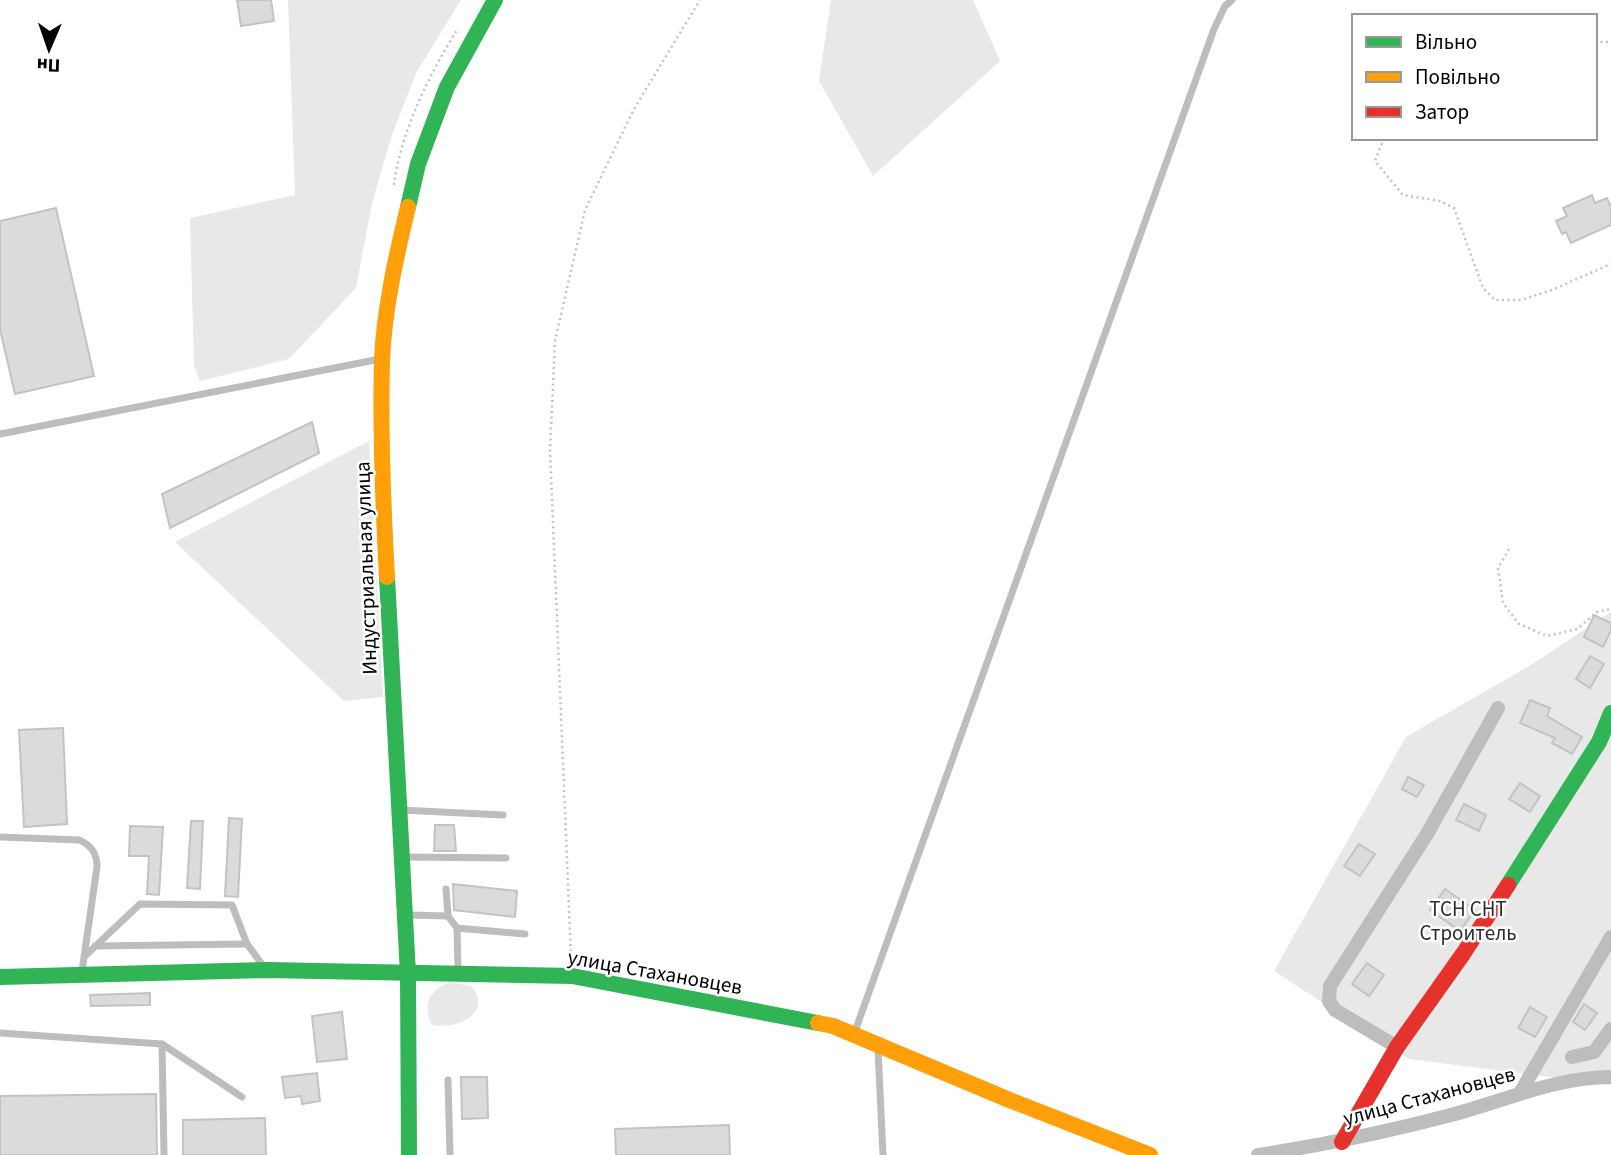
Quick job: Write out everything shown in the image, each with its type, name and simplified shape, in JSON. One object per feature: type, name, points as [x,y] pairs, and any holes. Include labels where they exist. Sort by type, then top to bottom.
[{"type":"street","name":"Индустриальная улица","points":[[409,1155],[408,974],[383,506],[382,359],[394,268],[418,164],[447,87],[495,0]]},
{"type":"street","points":[[1397,1047],[1335,1010],[1329,1001],[1330,986],[1427,834],[1498,708]]},
{"type":"street","points":[[1342,1142],[1397,1047],[1463,954],[1599,742],[1611,713]]},
{"type":"street","points":[[1520,1093],[1611,937]]},
{"type":"street","name":"улица Стахановцев","points":[[0,977],[267,970],[572,975],[833,1026],[1150,1155]]},
{"type":"street","points":[[1572,1058],[1594,1052],[1611,1029]]},
{"type":"street","name":"улица Стахановцев","points":[[1258,1155],[1342,1142],[1454,1114],[1520,1093],[1589,1077],[1611,1077]]},
{"type":"lane","points":[[854,1035],[1214,29],[1225,6],[1232,0]]},
{"type":"lane","points":[[0,434],[382,359]]},
{"type":"lane","points":[[399,810],[503,815]]},
{"type":"lane","points":[[0,838],[79,840],[91,847],[97,867],[81,975]]},
{"type":"lane","points":[[402,858],[506,858]]},
{"type":"lane","points":[[446,888],[448,916],[457,928],[458,974]]},
{"type":"lane","points":[[85,956],[140,904],[232,905],[247,944],[267,970]]},
{"type":"lane","points":[[405,915],[448,916]]},
{"type":"lane","points":[[457,928],[525,934]]},
{"type":"lane","points":[[95,946],[247,944]]},
{"type":"lane","points":[[0,1033],[162,1044],[242,1097]]},
{"type":"lane","points":[[162,1044],[164,1155]]},
{"type":"lane","points":[[878,1044],[883,1155]]},
{"type":"lane","points":[[448,1080],[450,1155]]},
{"type":"path","points":[[572,975],[550,450],[555,341],[585,210],[634,109],[700,0]]},
{"type":"path","points":[[1383,140],[1375,161],[1403,195],[1440,201],[1454,208],[1483,288],[1495,300],[1521,300],[1552,290],[1611,264]]},
{"type":"path","points":[[1509,549],[1498,568],[1503,603],[1519,624],[1547,636],[1577,629],[1597,611],[1611,609]]},
{"type":"green space","points":[[288,0],[461,0],[416,73],[392,135],[372,203],[356,288],[289,359],[200,381],[194,365],[190,218],[295,195]]},
{"type":"green space","points":[[831,0],[973,0],[1000,61],[873,176],[819,81]]},
{"type":"green space","points":[[369,441],[383,697],[344,701],[175,542]]},
{"type":"green space","name":"ТСН СНТ Строитель","points":[[1611,612],[1611,1085],[1409,1059],[1274,971],[1406,737],[1534,663]]},
{"type":"green space","points":[[451,982],[473,988],[478,1001],[476,1009],[472,1015],[457,1023],[432,1025],[428,1011],[430,998],[438,988]]},
{"type":"building","points":[[237,0],[271,0],[274,21],[241,26]]},
{"type":"building","points":[[1592,195],[1595,203],[1607,198],[1611,207],[1611,225],[1571,243],[1566,232],[1562,234],[1556,221],[1567,216],[1563,208]]},
{"type":"building","points":[[56,208],[94,376],[15,394],[0,329],[0,221]]},
{"type":"building","points":[[312,422],[319,453],[170,528],[162,494]]},
{"type":"building","points":[[1594,615],[1611,623],[1611,630],[1603,647],[1584,637]]},
{"type":"building","points":[[1590,656],[1604,664],[1590,688],[1576,679]]},
{"type":"building","points":[[1530,700],[1550,708],[1547,716],[1582,737],[1572,754],[1552,743],[1555,738],[1520,723]]},
{"type":"building","points":[[63,728],[67,824],[24,827],[19,730]]},
{"type":"building","points":[[1408,777],[1424,785],[1417,797],[1402,789]]},
{"type":"building","points":[[1520,783],[1540,796],[1530,812],[1509,799]]},
{"type":"building","points":[[1464,804],[1486,815],[1479,831],[1456,820]]},
{"type":"building","points":[[229,818],[242,819],[238,897],[225,896]]},
{"type":"building","points":[[191,821],[203,821],[200,889],[187,888]]},
{"type":"building","points":[[435,825],[454,825],[456,851],[434,851]]},
{"type":"building","points":[[130,826],[163,827],[159,895],[147,894],[149,856],[129,856]]},
{"type":"building","points":[[1359,844],[1375,854],[1360,876],[1344,866]]},
{"type":"building","points":[[453,884],[517,891],[515,917],[454,910]]},
{"type":"building","points":[[1445,889],[1475,910],[1460,931],[1430,910]]},
{"type":"building","points":[[1367,963],[1384,975],[1369,996],[1352,984]]},
{"type":"building","points":[[150,993],[150,1005],[91,1006],[90,995]]},
{"type":"building","points":[[1584,1004],[1597,1013],[1585,1030],[1573,1022]]},
{"type":"building","points":[[1530,1007],[1547,1017],[1535,1037],[1518,1028]]},
{"type":"building","points":[[342,1012],[347,1059],[317,1062],[312,1016]]},
{"type":"building","points":[[317,1073],[320,1101],[302,1104],[301,1096],[285,1098],[282,1077]]},
{"type":"building","points":[[461,1077],[487,1077],[488,1118],[462,1119]]},
{"type":"building","points":[[156,1094],[157,1155],[0,1155],[0,1096]]},
{"type":"building","points":[[265,1118],[266,1155],[183,1155],[183,1120]]},
{"type":"building","points":[[729,1125],[730,1155],[616,1155],[615,1129]]},
{"type":"traffic: fast","points":[[408,207],[418,164],[447,87],[495,0]]},
{"type":"traffic: fast","points":[[387,577],[408,974],[409,1155]]},
{"type":"traffic: fast","points":[[1508,885],[1599,742],[1611,713]]},
{"type":"traffic: fast","points":[[0,977],[267,970],[572,976],[818,1023]]},
{"type":"traffic: slow","points":[[387,577],[381,415],[383,342],[395,264],[408,207]]},
{"type":"traffic: slow","points":[[818,1023],[833,1026],[1150,1155]]},
{"type":"traffic: jam","points":[[1342,1142],[1397,1047],[1508,885]]}]
